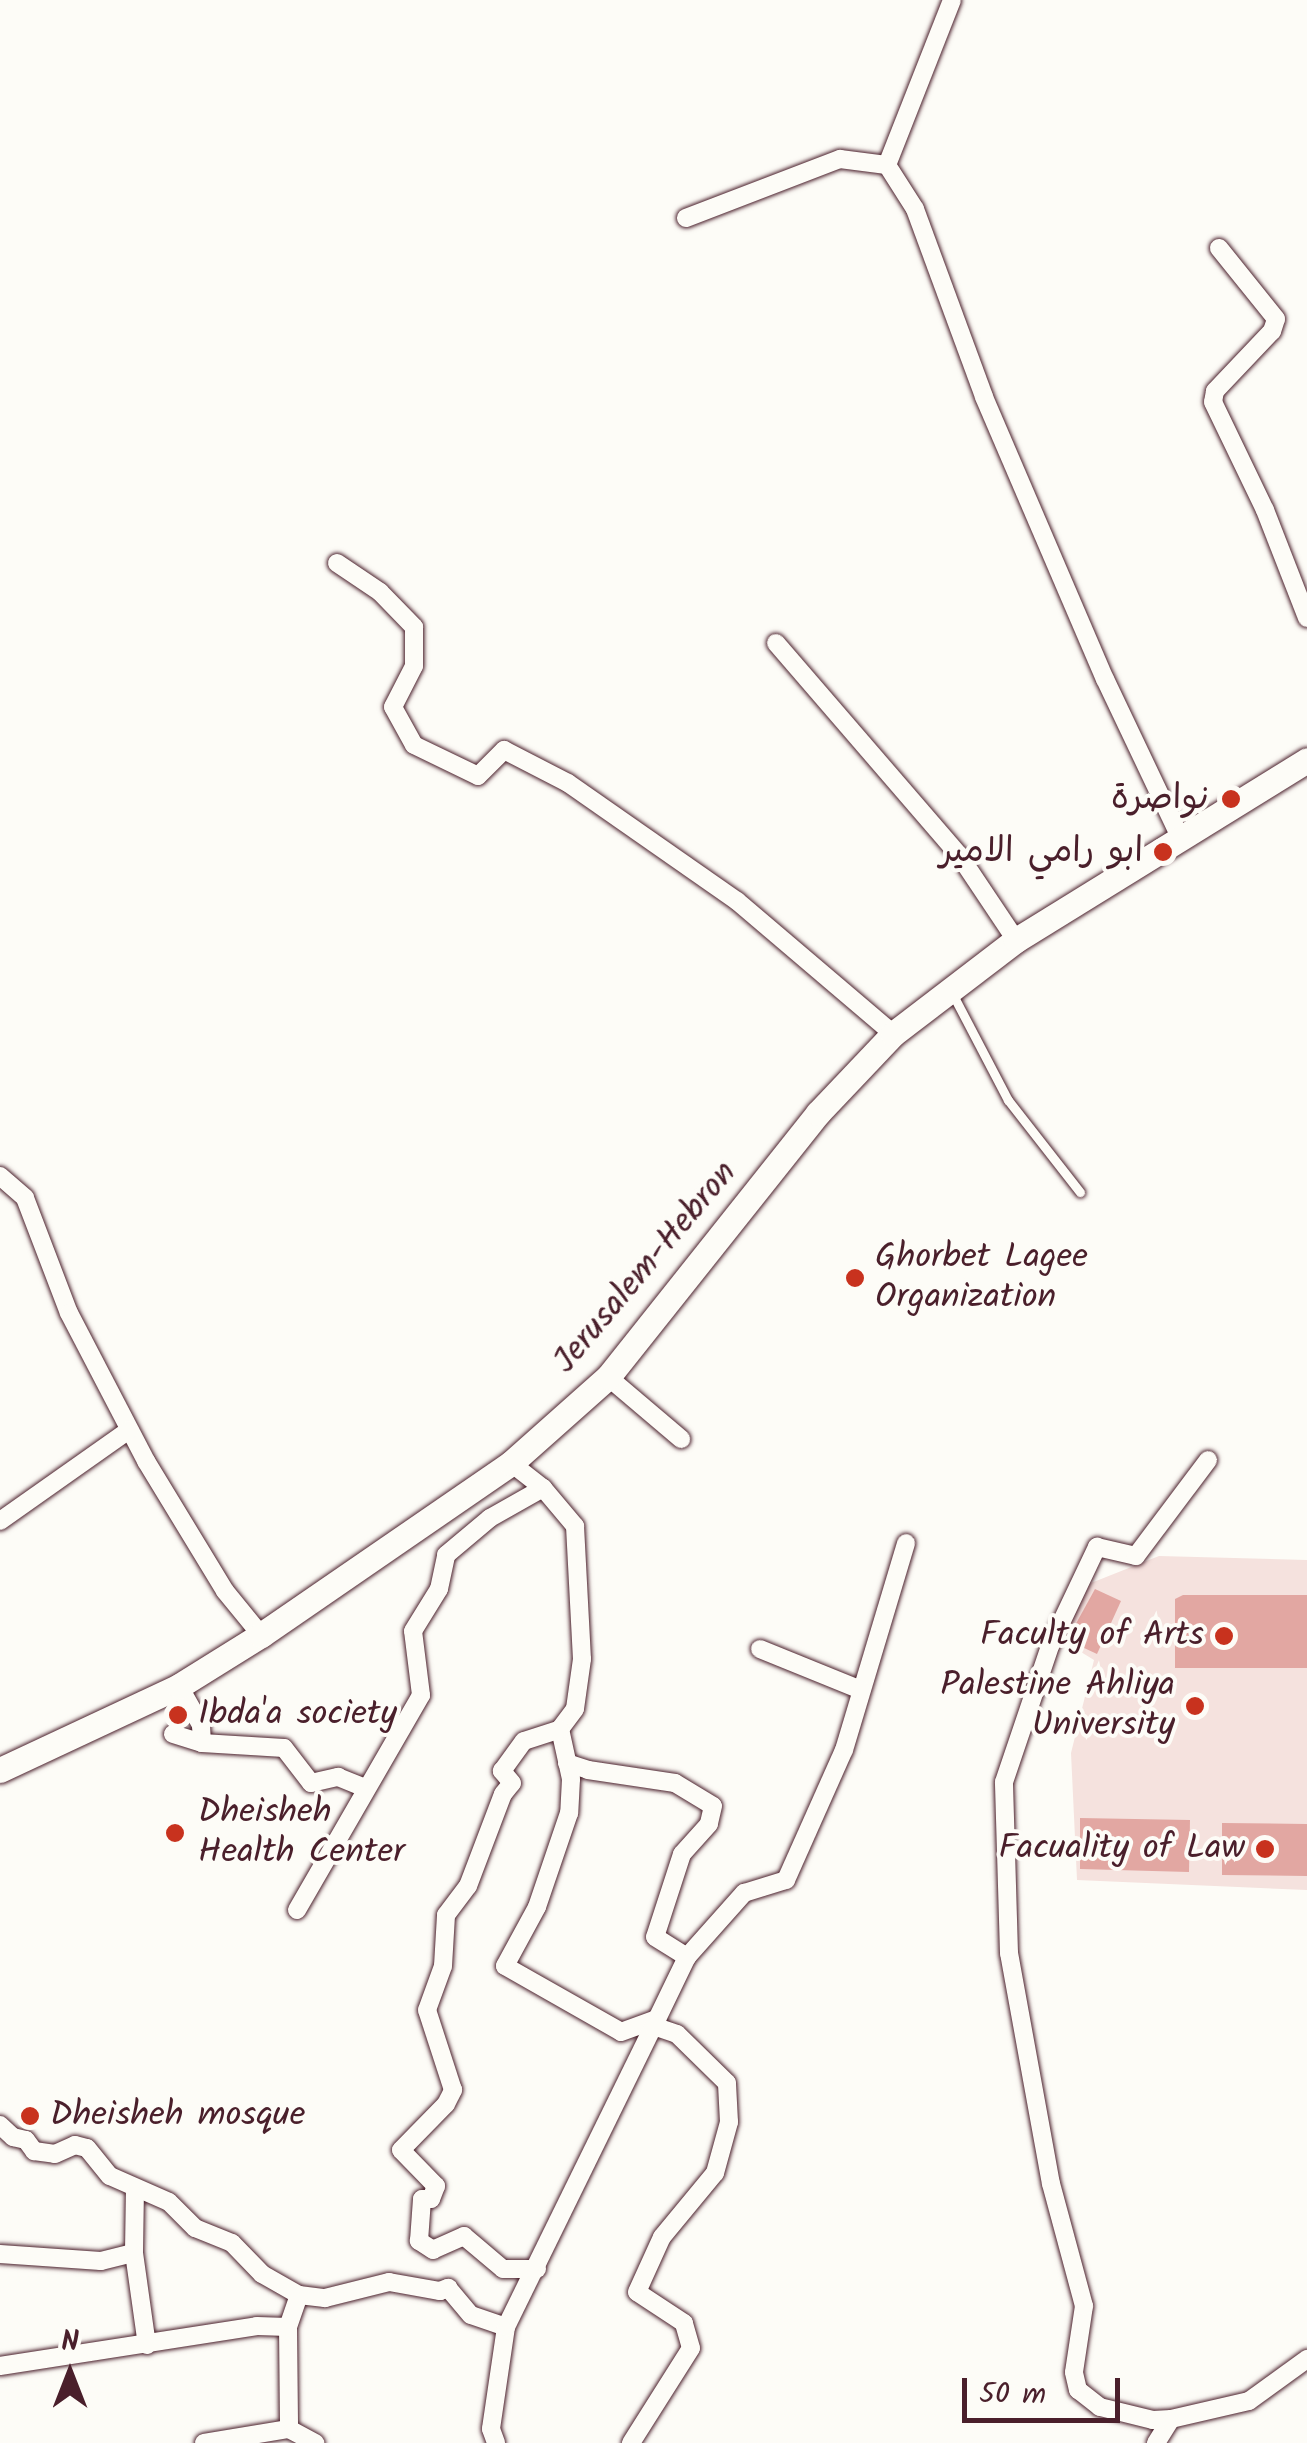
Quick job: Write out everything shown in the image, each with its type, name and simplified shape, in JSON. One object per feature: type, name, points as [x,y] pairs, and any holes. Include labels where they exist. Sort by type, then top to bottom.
[{"type":"main road","name":"Jerusalem-Hebron","points":[[0,1770],[179,1686],[262,1635],[511,1462],[608,1378],[818,1113],[894,1034],[1016,940],[1307,760]]},
{"type":"street","points":[[887,164],[952,0]]},
{"type":"street","points":[[686,218],[840,159],[887,164]]},
{"type":"street","points":[[887,164],[915,209],[984,398],[1105,678],[1181,839]]},
{"type":"street","points":[[1218,248],[1276,319],[1272,331],[1214,392],[1212,402],[1265,510],[1307,618]]},
{"type":"street","points":[[336,564],[380,592],[414,628],[414,666],[393,706],[414,745],[478,776],[504,750],[568,783],[738,901],[894,1034]]},
{"type":"street","points":[[776,642],[959,855],[1016,940]]},
{"type":"street","points":[[0,1176],[25,1198],[69,1313],[129,1430],[226,1591],[262,1635]]},
{"type":"street","points":[[608,1378],[680,1439]]},
{"type":"street","points":[[0,1521],[129,1430]]},
{"type":"street","points":[[1208,1460],[1136,1556],[1097,1547],[1050,1646],[1004,1782],[1009,1954],[1051,2184],[1084,2306],[1074,2372],[1078,2390],[1100,2406],[1153,2420],[1171,2419],[1249,2401],[1307,2359]]},
{"type":"street","points":[[511,1462],[543,1488],[575,1526],[582,1659],[575,1709],[560,1730],[524,1741],[502,1771],[512,1782],[503,1794],[468,1886],[446,1915],[442,1966],[427,2010],[453,2090],[433,2119],[400,2150],[436,2186],[432,2199],[422,2198],[419,2241],[433,2250],[464,2236],[503,2269],[538,2269]]},
{"type":"street","points":[[297,1910],[421,1696],[413,1631],[439,1589],[446,1555],[490,1518],[543,1488]]},
{"type":"street","points":[[496,2443],[491,2429],[506,2327],[538,2269],[578,2174],[688,1957],[744,1892],[786,1880],[844,1750],[906,1543]]},
{"type":"street","points":[[760,1648],[861,1690]]},
{"type":"street","points":[[179,1686],[201,1725],[202,1743]]},
{"type":"street","points":[[560,1730],[571,1779],[569,1813],[536,1907],[505,1966],[621,2032],[655,2022],[677,2034],[727,2084],[729,2122],[715,2173],[662,2237],[638,2292],[684,2323],[691,2348],[631,2443]]},
{"type":"street","points":[[174,1734],[202,1743],[284,1748],[312,1783],[338,1777],[365,1788]]},
{"type":"street","points":[[567,1763],[606,1774],[676,1783],[714,1806],[709,1824],[682,1854],[655,1938],[688,1957]]},
{"type":"street","points":[[0,2125],[13,2137],[26,2140],[34,2151],[55,2154],[75,2145],[86,2148],[110,2176],[168,2202],[195,2228],[232,2243],[262,2274],[300,2295],[324,2298],[389,2282],[440,2291],[448,2288],[471,2314],[506,2327]]},
{"type":"street","points":[[135,2188],[134,2253],[147,2345]]},
{"type":"street","points":[[0,2254],[101,2261],[134,2253]]},
{"type":"street","points":[[289,2429],[288,2327],[300,2295]]},
{"type":"street","points":[[0,2366],[256,2326],[288,2327]]},
{"type":"street","points":[[1156,2443],[1171,2419]]},
{"type":"street","points":[[204,2443],[289,2429],[315,2443]]},
{"type":"lane","points":[[951,990],[1008,1100],[1080,1192]]},
{"type":"shaded area","name":"Palestine Ahliya University","points":[[1159,1556],[1307,1560],[1307,1890],[1077,1880],[1071,1753],[1094,1660],[1063,1641],[1086,1585]]},
{"type":"building","points":[[1095,1589],[1121,1601],[1097,1654],[1067,1640]]},
{"type":"building","points":[[1183,1595],[1307,1595],[1307,1668],[1175,1668],[1175,1599]]},
{"type":"building","points":[[1080,1818],[1190,1820],[1189,1872],[1080,1869]]},
{"type":"building","name":"Facuality of Law","points":[[1222,1823],[1307,1824],[1307,1876],[1222,1875]]},
{"type":"place","name":"نواصرة","points":[[1231,799]]},
{"type":"place","name":"ابو رامي الامير","points":[[1163,852]]},
{"type":"place","name":"Ghorbet Lagee Organization","points":[[855,1278]]},
{"type":"place","name":"Faculty of Arts","points":[[1224,1636]]},
{"type":"place","name":"Palestine Ahliya University","points":[[1195,1706]]},
{"type":"place","name":"Ibda'a society","points":[[178,1715]]},
{"type":"place","name":"Dheisheh Health Center","points":[[175,1833]]},
{"type":"place","name":"Facuality of Law","points":[[1265,1849]]},
{"type":"place","name":"Dheisheh mosque","points":[[30,2116]]}]
